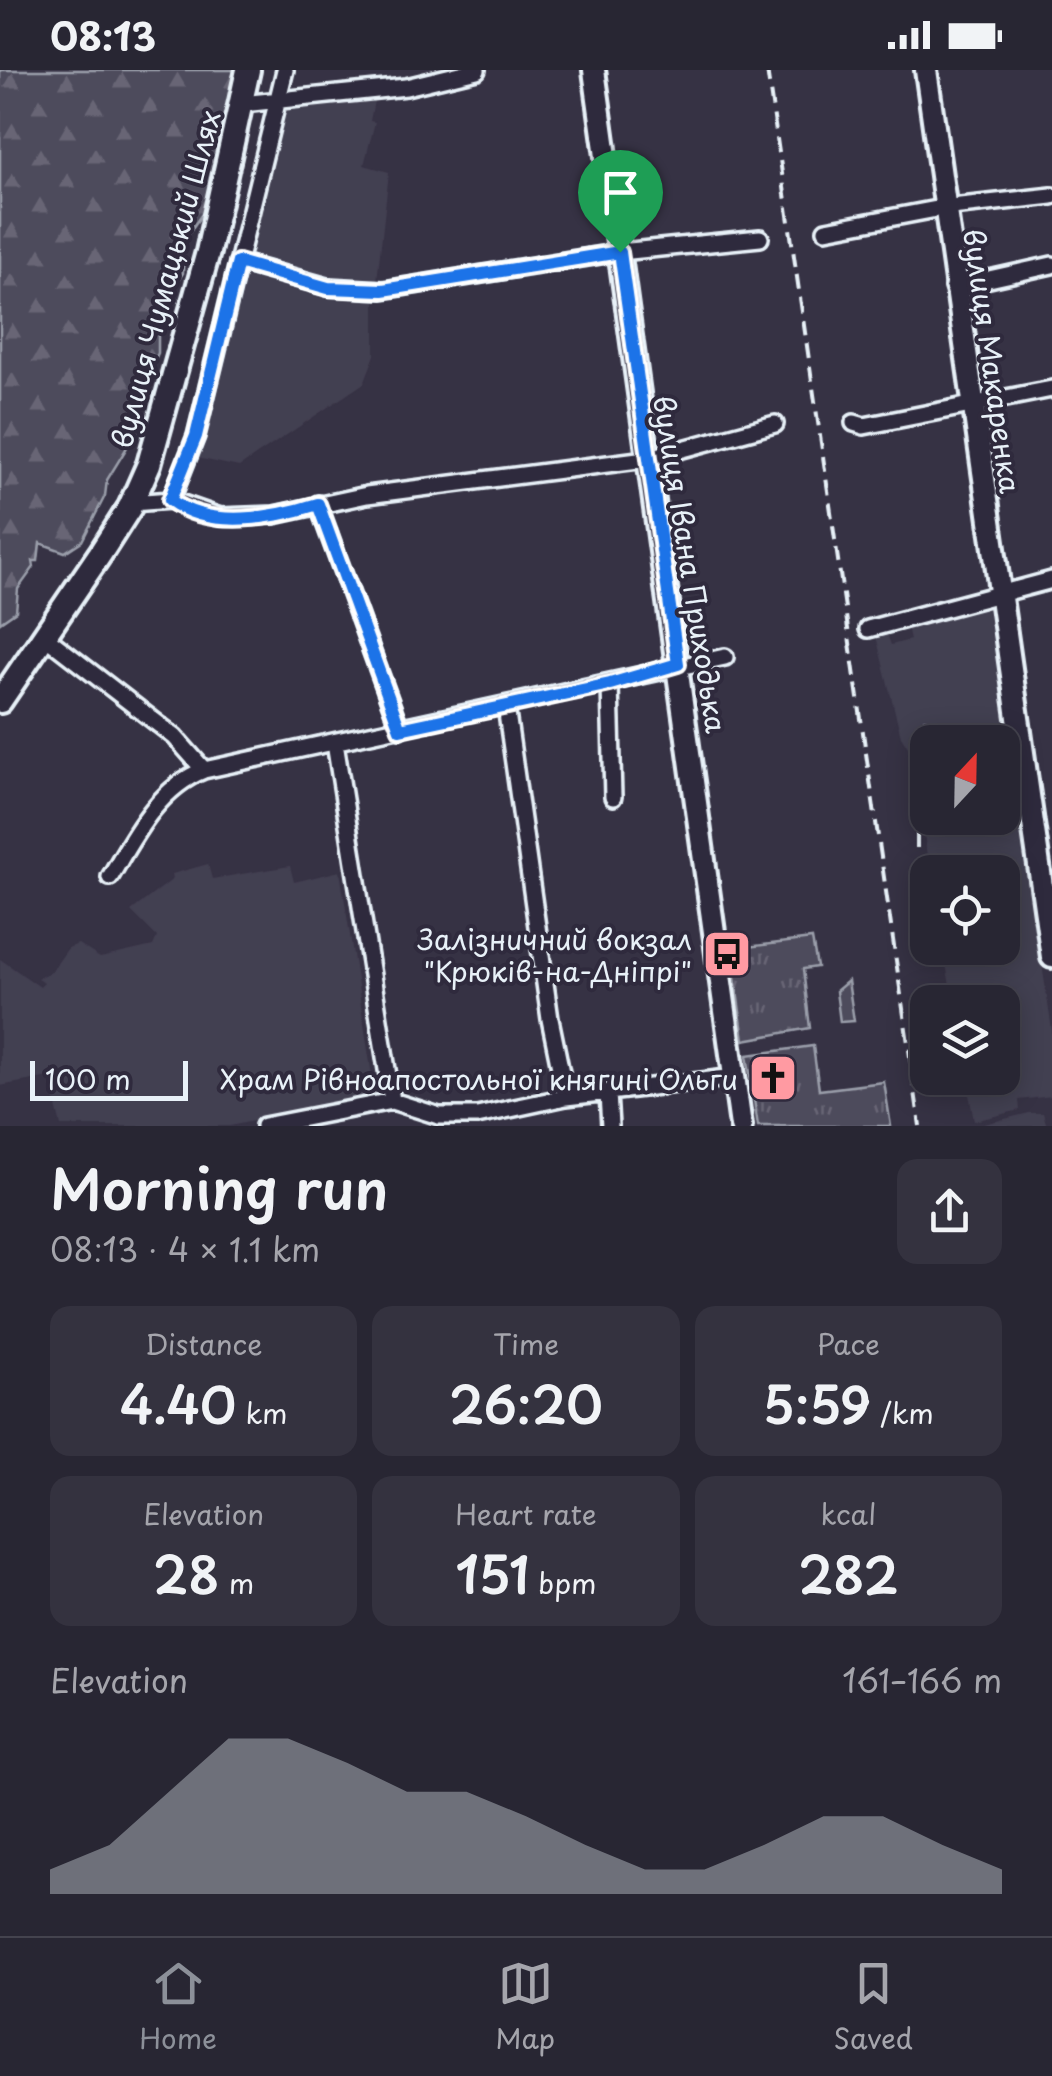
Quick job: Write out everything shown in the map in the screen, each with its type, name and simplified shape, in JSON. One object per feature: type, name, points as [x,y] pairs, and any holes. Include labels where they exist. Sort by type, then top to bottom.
[{"type":"highway","name":"вулиця Чумацький Шлях","points":[[0,701],[132,503],[164,421],[248,70]]},
{"type":"main road","name":"вулиця Івана Приходька","points":[[594,70],[742,1126]]},
{"type":"main road","name":"вулиця Макаренка","points":[[926,70],[953,287],[1052,956]]},
{"type":"street","points":[[170,500],[196,436],[285,70]]},
{"type":"street","points":[[242,104],[406,87],[477,70]]},
{"type":"street","points":[[826,230],[942,208],[1052,196]]},
{"type":"street","points":[[238,262],[328,288],[383,290],[620,252],[760,238]]},
{"type":"street","points":[[953,287],[1052,265]]},
{"type":"street","points":[[854,422],[864,426],[1052,389]]},
{"type":"street","points":[[132,503],[170,500],[220,517],[246,518],[318,504],[646,459],[775,424]]},
{"type":"street","points":[[318,504],[400,729]]},
{"type":"street","points":[[868,629],[999,591],[1052,580]]},
{"type":"street","points":[[44,636],[175,738],[204,770]]},
{"type":"street","points":[[110,877],[156,806],[179,783],[204,770],[610,684],[678,664],[726,657]]},
{"type":"street","points":[[610,684],[613,797]]},
{"type":"street","points":[[506,706],[550,1019],[566,1098]]},
{"type":"street","points":[[334,743],[392,1100]]},
{"type":"street","points":[[264,1126],[392,1100],[431,1120],[736,1077]]},
{"type":"street","points":[[608,1094],[610,1126]]},
{"type":"street","points":[[529,1108],[530,1126]]},
{"type":"shaded area","points":[[374,101],[370,121],[375,122],[364,165],[389,172],[375,299],[375,355],[364,383],[239,467],[197,458],[283,111]]},
{"type":"shaded area","points":[[982,607],[988,610],[1006,725],[910,725],[910,759],[875,632],[885,629],[891,645],[910,640],[907,626]]},
{"type":"shaded area","points":[[1020,820],[1052,1030],[1052,1096],[1019,1100],[1020,1110],[974,1121],[969,1095],[1020,1095],[1020,985],[950,985],[946,965],[1020,965],[1020,855],[927,855],[924,835],[1020,835]]},
{"type":"shaded area","points":[[208,864],[212,879],[290,866],[294,882],[340,871],[375,1095],[230,1126],[61,1126],[49,1077],[0,1086],[0,959],[40,987],[44,983],[37,978],[51,972],[68,948],[78,944],[100,958],[153,946],[157,937],[131,911],[173,879],[172,874]]},
{"type":"shaded area","points":[[1043,1113],[1047,1126],[976,1126]]},
{"type":"green space","points":[[0,70],[236,70],[206,208],[184,240],[183,273],[158,308],[158,353],[143,385],[142,423],[107,480],[105,496],[82,541],[65,552],[40,543],[38,561],[33,561],[34,567],[18,589],[16,611],[0,622]]},
{"type":"green space","points":[[812,939],[817,967],[803,969],[810,1028],[744,1040],[731,949]]},
{"type":"green space","points":[[848,981],[854,1021],[840,1022],[836,991]]},
{"type":"green space","points":[[813,1046],[819,1090],[884,1082],[891,1126],[758,1126],[747,1055]]},
{"type":"railway","points":[[767,70],[920,1126]]},
{"type":"railway","points":[[917,848],[917,800],[926,713]]},
{"type":"place","name":"Залізничний вокзал \"Крюкiв-на-Днiпрi\"","points":[[727,954]]},
{"type":"place","name":"Храм Рівноапостольної княгині Ольги","points":[[773,1078]]},
{"type":"route","points":[[620,252],[646,459],[678,664],[610,684],[400,729],[390,692],[339,570],[318,504],[274,516],[246,518],[220,517],[170,500],[183,478],[196,436],[238,262],[328,288],[383,290],[620,252]]}]
